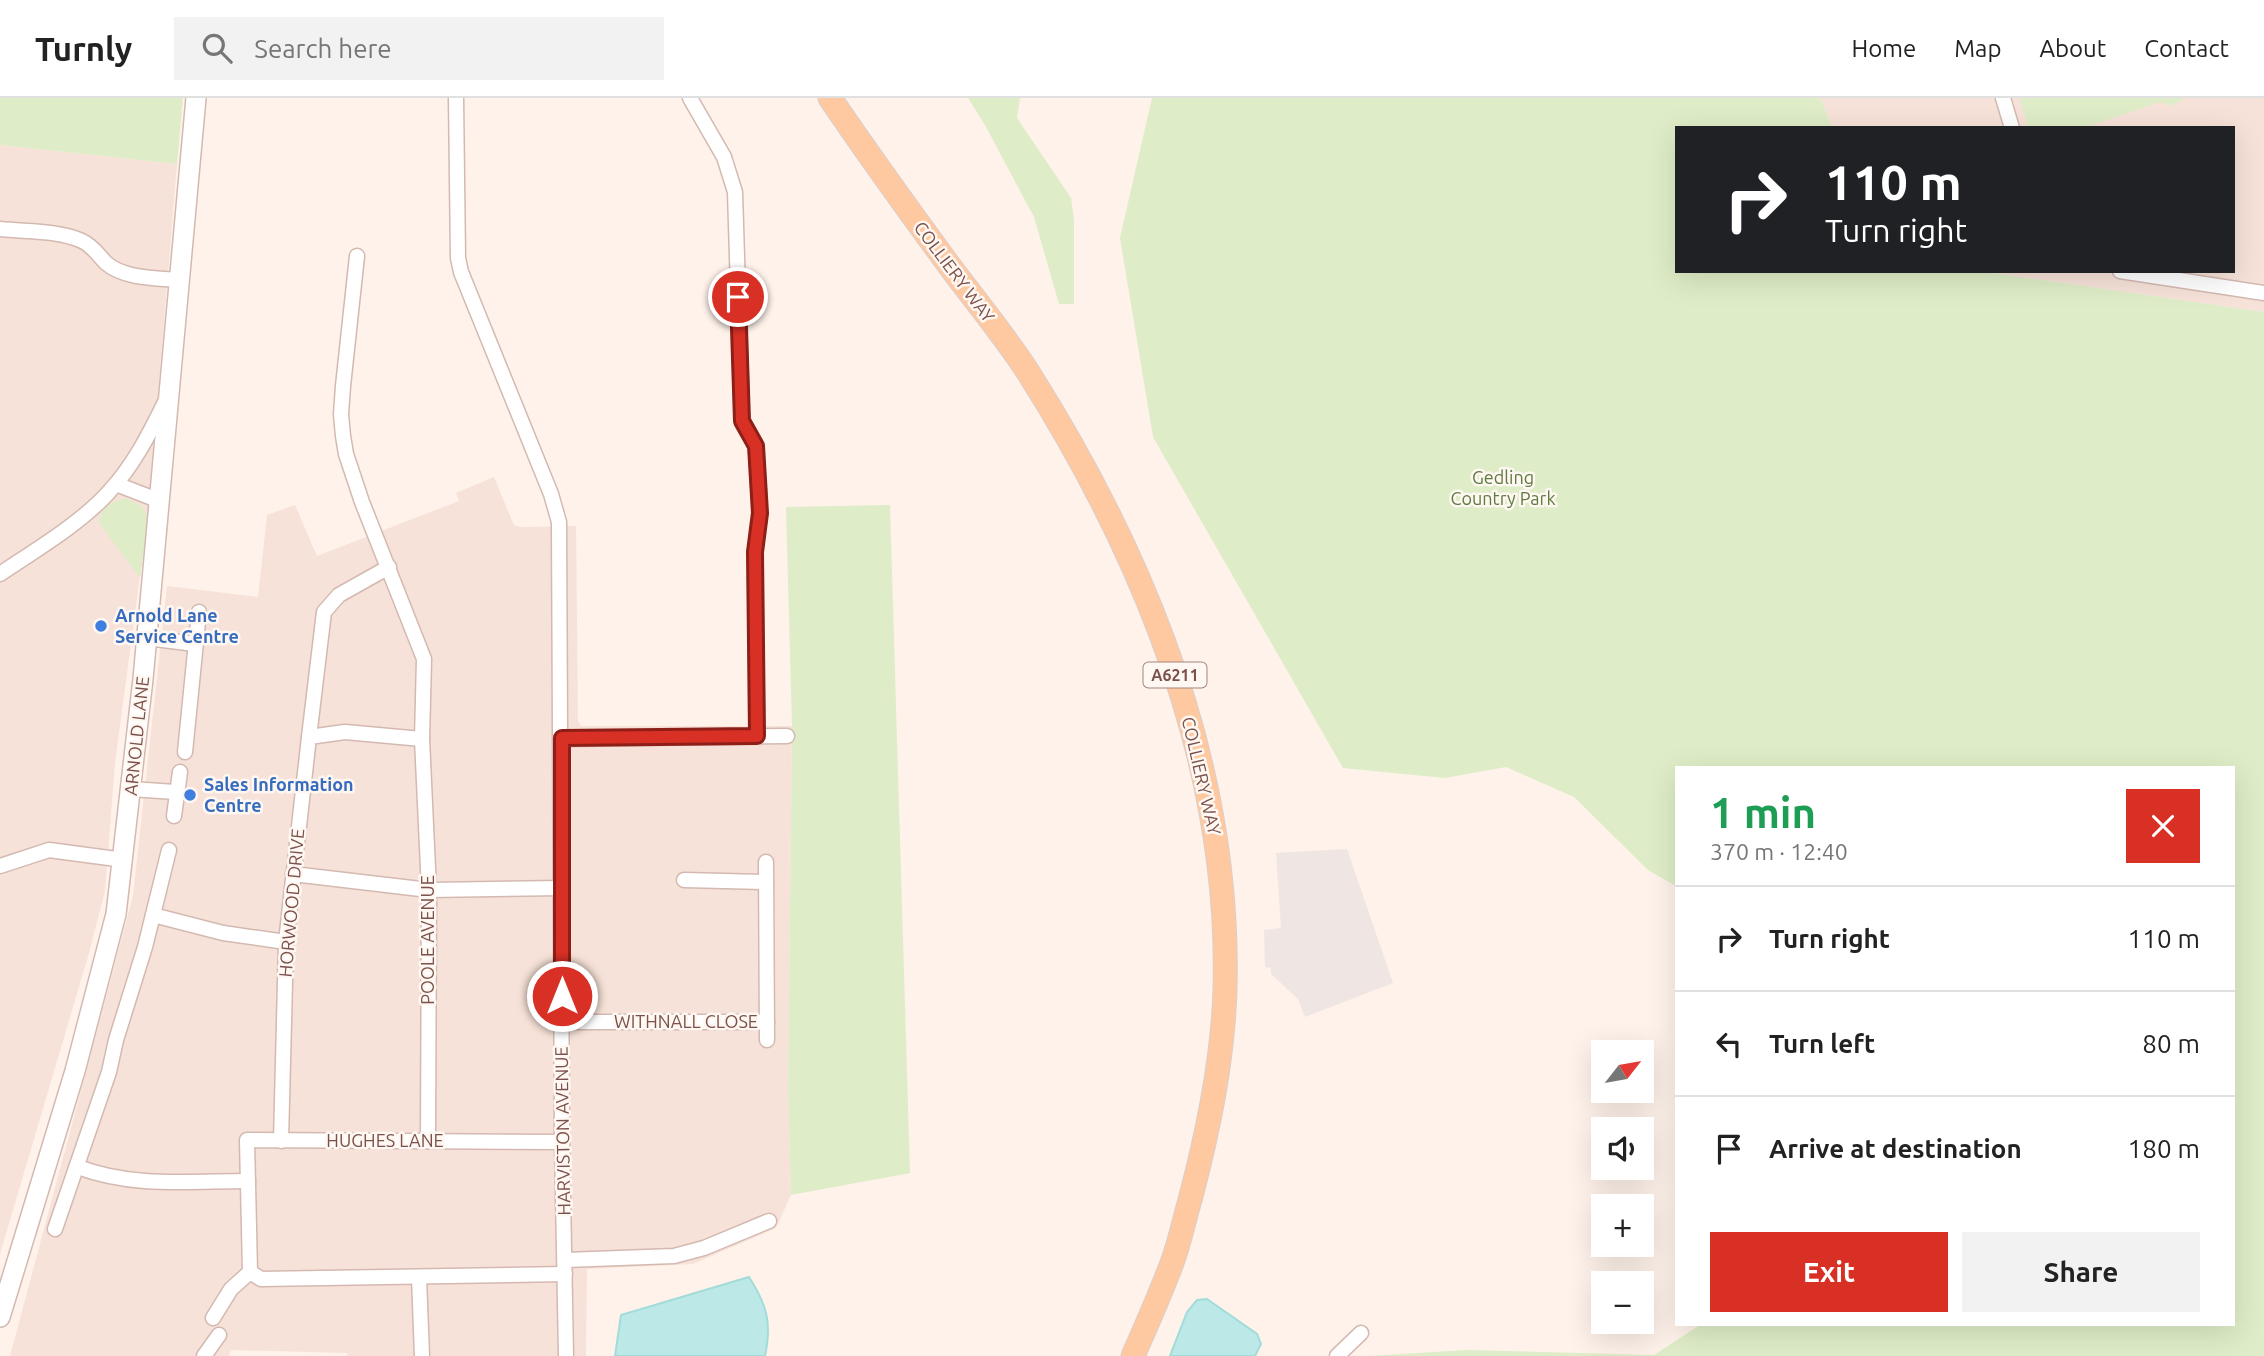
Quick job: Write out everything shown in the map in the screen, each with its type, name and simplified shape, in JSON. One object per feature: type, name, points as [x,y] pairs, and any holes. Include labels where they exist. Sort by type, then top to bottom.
[{"type":"main road","name":"COLLIERY WAY","points":[[830,98],[885,178],[1027,369],[1091,477],[1141,582],[1172,665],[1198,748],[1220,874],[1225,990],[1219,1052],[1211,1113],[1174,1257],[1133,1356]]},
{"type":"main road","name":"COLLIERY WAY","points":[[1124,1356],[1143,1333]]},
{"type":"street","name":"ARNOLD LANE","points":[[0,1317],[3,1294],[75,1071],[116,914],[147,638],[196,98]]},
{"type":"street","name":"HARVISTON AVENUE","points":[[456,98],[458,258],[461,272],[551,494],[559,522],[562,1142],[566,1356]]},
{"type":"street","points":[[690,98],[724,157],[735,192],[742,421],[756,446],[760,513],[755,552],[757,736]]},
{"type":"street","points":[[2003,98],[2011,126]]},
{"type":"street","points":[[0,229],[83,241],[95,249],[107,264],[123,274],[180,280]]},
{"type":"street","name":"POOLE AVENUE","points":[[357,256],[343,386],[343,436],[362,502],[424,659],[422,739],[429,890],[428,1141]]},
{"type":"street","points":[[2133,273],[2264,293]]},
{"type":"street","points":[[0,574],[93,508],[116,484],[145,443],[169,394]]},
{"type":"street","points":[[116,484],[160,501]]},
{"type":"street","name":"HORWOOD DRIVE","points":[[281,1140],[286,942],[324,612],[339,595],[389,567]]},
{"type":"street","points":[[185,752],[199,612]]},
{"type":"street","points":[[147,638],[195,644]]},
{"type":"street","points":[[309,737],[345,732],[422,739]]},
{"type":"street","points":[[562,738],[787,736]]},
{"type":"street","points":[[174,816],[175,792],[180,772]]},
{"type":"street","points":[[131,789],[175,792]]},
{"type":"street","points":[[0,866],[49,850],[124,860]]},
{"type":"street","points":[[55,1229],[109,1072],[169,850]]},
{"type":"street","points":[[766,862],[767,1040]]},
{"type":"street","points":[[293,874],[429,890],[562,888]]},
{"type":"street","points":[[684,880],[766,883]]},
{"type":"street","points":[[153,915],[223,933],[286,942]]},
{"type":"street","name":"WITHNALL CLOSE","points":[[562,1022],[767,1022]]},
{"type":"street","name":"HUGHES LANE","points":[[248,1181],[247,1140],[562,1142]]},
{"type":"street","points":[[78,1167],[130,1182],[248,1181],[250,1272],[231,1289],[213,1318]]},
{"type":"street","points":[[250,1272],[261,1279],[419,1277],[565,1267],[692,1253],[769,1221]]},
{"type":"street","points":[[419,1277],[422,1356]]},
{"type":"street","points":[[1337,1356],[1361,1333]]},
{"type":"street","points":[[204,1356],[219,1335]]},
{"type":"shaded area","points":[[1820,98],[2264,98],[2264,312],[1993,273],[2235,273],[2235,126],[1832,126]]},
{"type":"shaded area","points":[[0,145],[177,164],[148,516],[115,763],[105,891],[0,1254]]},
{"type":"shaded area","points":[[494,477],[514,525],[576,526],[578,721],[581,726],[792,726],[788,1091],[791,1195],[776,1228],[693,1264],[587,1269],[586,1356],[347,1356],[347,1353],[231,1350],[229,1356],[10,1356],[133,896],[167,586],[258,597],[267,515],[295,505],[317,556],[459,501],[456,493]]},
{"type":"shaded area","points":[[1347,849],[1393,983],[1305,1017],[1298,999],[1271,974],[1271,968],[1265,967],[1264,930],[1281,928],[1276,853]]},
{"type":"green space","points":[[0,98],[183,98],[177,164],[0,145]]},
{"type":"green space","points":[[968,98],[1020,98],[1017,118],[1071,198],[1074,220],[1074,304],[1059,304],[1034,217]]},
{"type":"green space","name":"Gedling Country Park","points":[[1152,98],[1820,98],[1832,126],[1675,126],[1675,273],[1993,273],[2264,312],[2264,1356],[1369,1356],[1466,1350],[1654,1355],[1698,1326],[2235,1326],[2235,766],[1675,766],[1675,885],[1648,870],[1574,797],[1506,767],[1445,778],[1343,768],[1153,437],[1120,238]]},
{"type":"green space","points":[[2019,98],[2185,98],[2171,106],[2160,102],[2089,126],[2028,126]]},
{"type":"green space","points":[[125,498],[142,506],[148,517],[140,578],[99,523],[101,514],[108,506]]},
{"type":"green space","points":[[890,505],[910,1173],[791,1195],[788,1091],[792,726],[786,507]]},
{"type":"water","points":[[749,1277],[764,1306],[768,1324],[765,1356],[615,1356],[621,1315]]},
{"type":"water","points":[[1207,1299],[1257,1334],[1261,1344],[1255,1356],[1170,1356],[1187,1312],[1197,1300]]},
{"type":"place","name":"Arnold Lane Service Centre","points":[[101,626]]},
{"type":"place","name":"Sales Information Centre","points":[[190,795]]},
{"type":"route","points":[[562,996],[562,738],[757,736],[755,552],[760,513],[756,446],[742,421],[738,297]]}]
